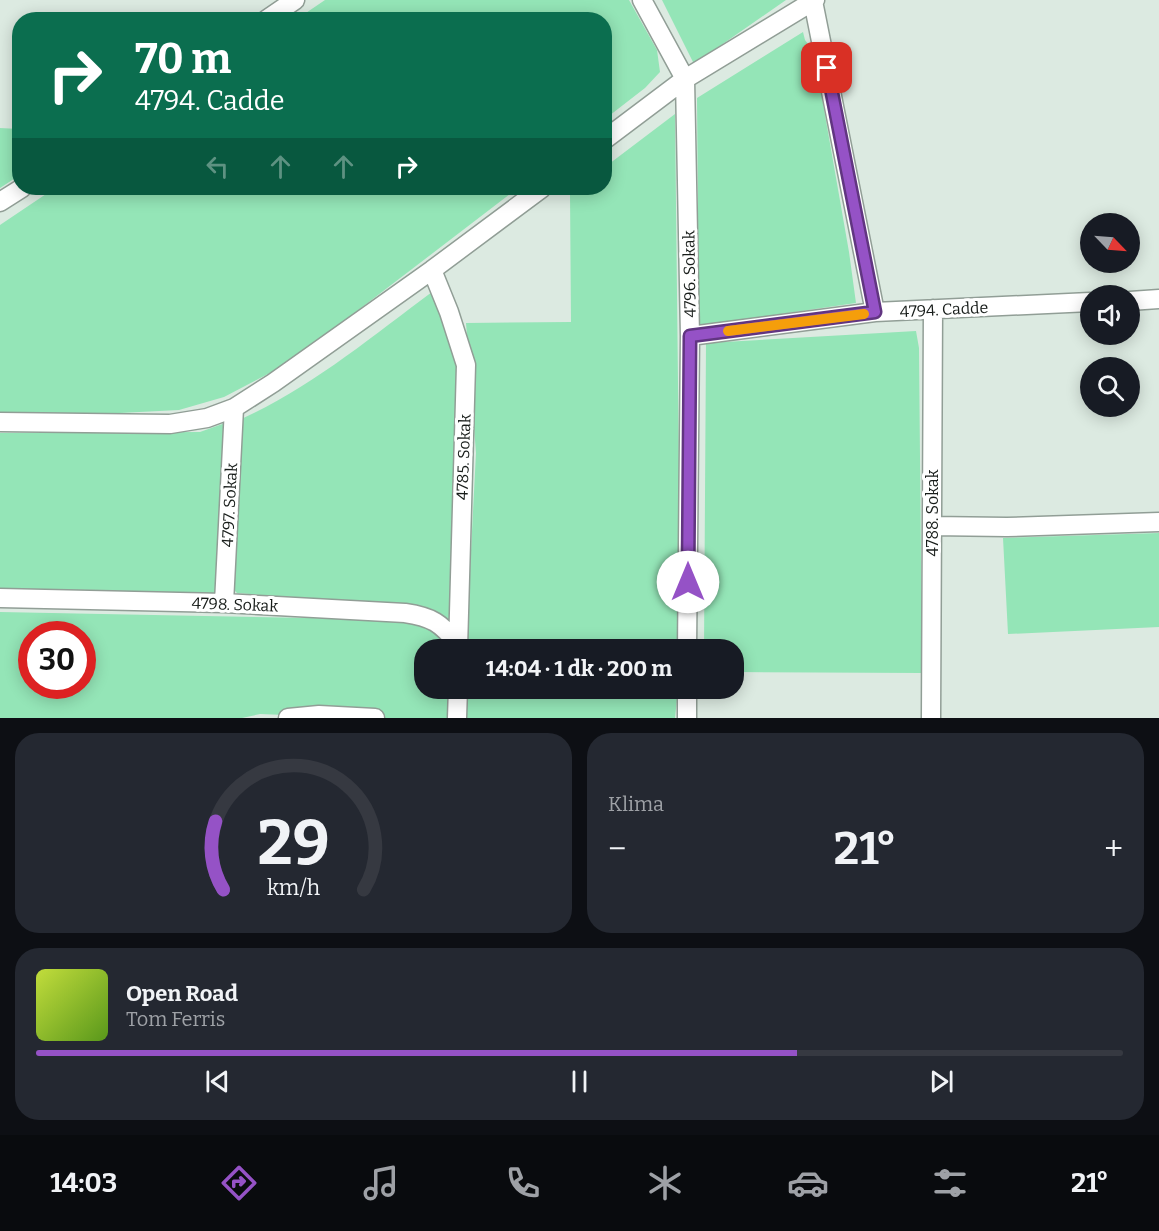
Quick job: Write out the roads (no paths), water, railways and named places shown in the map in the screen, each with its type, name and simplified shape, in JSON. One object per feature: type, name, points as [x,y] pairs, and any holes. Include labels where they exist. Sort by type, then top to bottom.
[{"type":"street","points":[[278,12],[295,0]]},
{"type":"street","points":[[642,0],[685,79]]},
{"type":"street","points":[[612,134],[685,79],[814,1],[875,312]]},
{"type":"street","name":"4796. Sokak","points":[[685,79],[690,336],[687,639]]},
{"type":"street","points":[[0,422],[170,424],[207,418],[234,408],[432,270],[533,195]]},
{"type":"street","name":"4785. Sokak","points":[[432,270],[449,312],[466,365],[458,639]]},
{"type":"street","points":[[1140,300],[1159,299]]},
{"type":"street","name":"4794. Cadde","points":[[690,336],[875,312],[1080,302]]},
{"type":"street","name":"4788. Sokak","points":[[931,718],[933,309]]},
{"type":"street","name":"4797. Sokak","points":[[224,603],[234,408]]},
{"type":"street","points":[[932,526],[1007,527],[1159,522]]},
{"type":"street","name":"4798. Sokak","points":[[0,598],[224,603],[405,613],[437,621],[452,639]]},
{"type":"street","points":[[457,718],[458,699]]},
{"type":"street","points":[[687,699],[687,718]]},
{"type":"street","points":[[288,718],[319,715],[375,718]]}]
